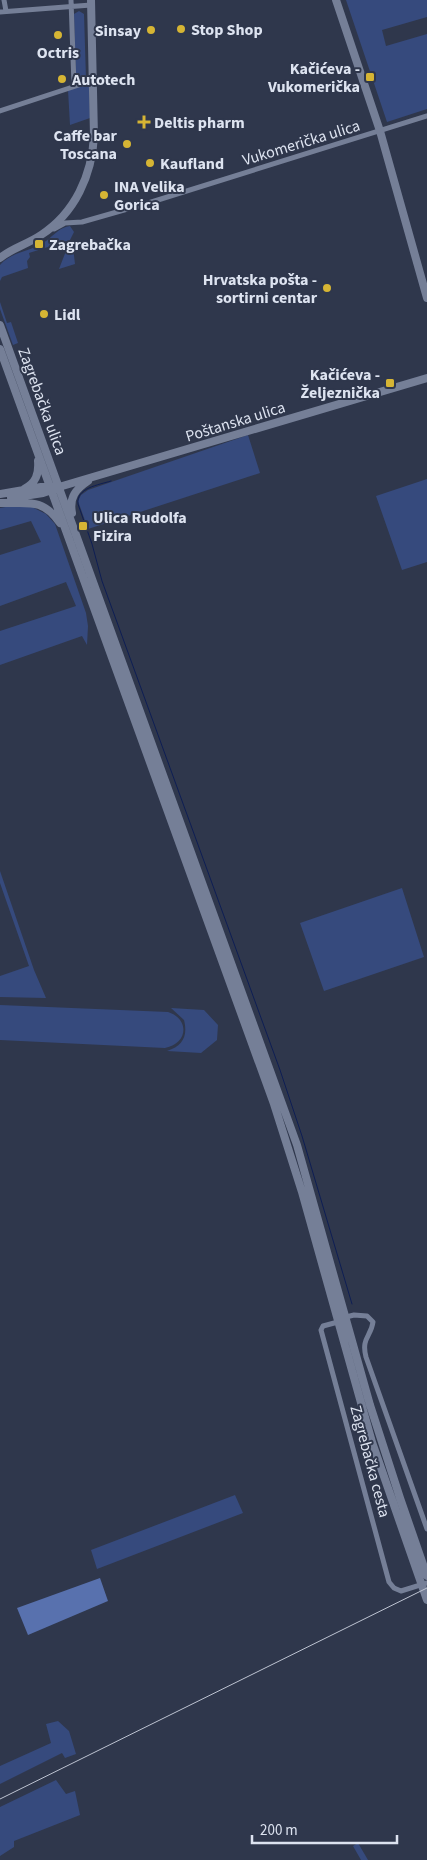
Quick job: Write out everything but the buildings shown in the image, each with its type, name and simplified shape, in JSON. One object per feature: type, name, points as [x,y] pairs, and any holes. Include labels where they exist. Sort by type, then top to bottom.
[{"type":"main road","points":[[336,0],[380,131],[427,298]]},
{"type":"main road","points":[[0,258],[40,236],[65,214],[79,193],[86,177],[94,146],[91,2]]},
{"type":"main road","name":"Zagrebačka ulica","points":[[0,325],[75,532]]},
{"type":"main road","name":"Zagrebačka ulica","points":[[0,349],[67,535]]},
{"type":"main road","name":"Poštanska ulica","points":[[51,489],[427,378]]},
{"type":"main road","points":[[20,491],[31,485],[36,477],[38,468],[37,450]]},
{"type":"main road","points":[[75,532],[71,507],[72,498],[79,488],[96,477]]},
{"type":"main road","points":[[0,494],[51,489]]},
{"type":"main road","points":[[0,502],[51,489]]},
{"type":"main road","points":[[0,502],[29,502],[42,506],[54,514],[67,535]]},
{"type":"main road","name":"Zagrebačka cesta","points":[[75,532],[282,1100],[302,1160],[381,1441],[423,1574],[427,1600]]},
{"type":"main road","name":"Zagrebačka cesta","points":[[67,535],[274,1104],[302,1192],[370,1435],[423,1574]]},
{"type":"street","points":[[4,0],[3,11],[91,2]]},
{"type":"street","points":[[71,3],[74,85]]},
{"type":"street","points":[[0,111],[74,85],[94,80]]},
{"type":"street","name":"Vukomerička ulica","points":[[40,236],[64,223],[76,223],[145,204],[427,116]]},
{"type":"street","points":[[0,252],[10,251]]},
{"type":"street","name":"Zagrebačka cesta","points":[[346,1317],[361,1315],[367,1316],[372,1320],[372,1327],[365,1341],[366,1357],[427,1529]]},
{"type":"street","name":"Zagrebačka cesta","points":[[338,1322],[322,1326],[321,1330],[390,1582],[394,1588],[400,1591],[427,1583]]},
{"type":"shaded area","points":[[346,0],[427,0],[427,17],[382,30],[386,46],[427,34],[427,109],[387,122]]},
{"type":"shaded area","points":[[79,11],[84,14],[86,79],[82,81],[76,78],[74,14]]},
{"type":"shaded area","points":[[89,84],[90,118],[70,125],[68,90]]},
{"type":"shaded area","points":[[70,226],[74,232],[70,240],[29,253],[28,268],[2,277],[0,281],[0,265],[5,260],[40,245],[60,230]]},
{"type":"shaded area","points":[[73,247],[75,264],[59,269],[66,251]]},
{"type":"shaded area","points":[[0,302],[7,323],[11,322],[18,343],[13,345],[0,309]]},
{"type":"shaded area","points":[[248,435],[260,473],[88,529],[78,501],[81,495],[88,490]]},
{"type":"shaded area","points":[[427,479],[427,562],[402,570],[376,496]]},
{"type":"shaded area","points":[[17,505],[34,506],[34,508],[46,514],[55,524],[86,613],[88,626],[87,645],[82,636],[0,665],[0,631],[76,606],[66,582],[0,606],[0,555],[41,542],[31,521],[0,530],[0,508]]},
{"type":"shaded area","points":[[0,871],[34,970],[46,998],[0,997],[0,976],[29,966],[0,883]]},
{"type":"shaded area","points":[[402,888],[424,957],[324,991],[300,923]]},
{"type":"shaded area","points":[[0,1005],[168,1012],[180,1020],[183,1025],[183,1031],[182,1037],[178,1042],[173,1046],[165,1048],[0,1040]]},
{"type":"shaded area","points":[[171,1008],[204,1010],[218,1025],[217,1040],[201,1053],[167,1051],[177,1046],[185,1036],[184,1020]]},
{"type":"shaded area","points":[[235,1495],[243,1513],[97,1569],[91,1550]]},
{"type":"shaded area","points":[[100,1578],[108,1601],[28,1635],[17,1608]]},
{"type":"shaded area","points":[[58,1721],[69,1731],[76,1754],[65,1758],[62,1753],[0,1784],[0,1766],[51,1743],[46,1724]]},
{"type":"shaded area","points":[[56,1780],[66,1794],[75,1791],[80,1815],[14,1841],[14,1847],[0,1856],[0,1807]]},
{"type":"shaded area","points":[[358,1843],[368,1860],[361,1860],[353,1846]]},
{"type":"waterway","points":[[111,481],[84,491],[80,494],[78,504],[102,581],[280,1070],[302,1136],[352,1304]]},
{"type":"railway","points":[[0,1799],[427,1588]]},
{"type":"place","name":"Stop Shop","points":[[181,29]]},
{"type":"place","name":"Sinsay","points":[[151,30]]},
{"type":"place","name":"Octris","points":[[58,35]]},
{"type":"place","name":"Kačićeva - Vukomerička","points":[[370,77]]},
{"type":"place","name":"Autotech","points":[[62,79]]},
{"type":"place","name":"Deltis pharm","points":[[144,122]]},
{"type":"place","name":"Caffe bar Toscana","points":[[127,144]]},
{"type":"place","name":"Kaufland","points":[[150,163]]},
{"type":"place","name":"INA Velika Gorica","points":[[104,195]]},
{"type":"place","name":"Zagrebačka","points":[[39,244]]},
{"type":"place","name":"Hrvatska pošta - sortirni centar","points":[[327,288]]},
{"type":"place","name":"Lidl","points":[[44,314]]},
{"type":"place","name":"Kačićeva - Željeznička","points":[[390,383]]},
{"type":"place","name":"Ulica Rudolfa Fizira","points":[[83,526]]}]
